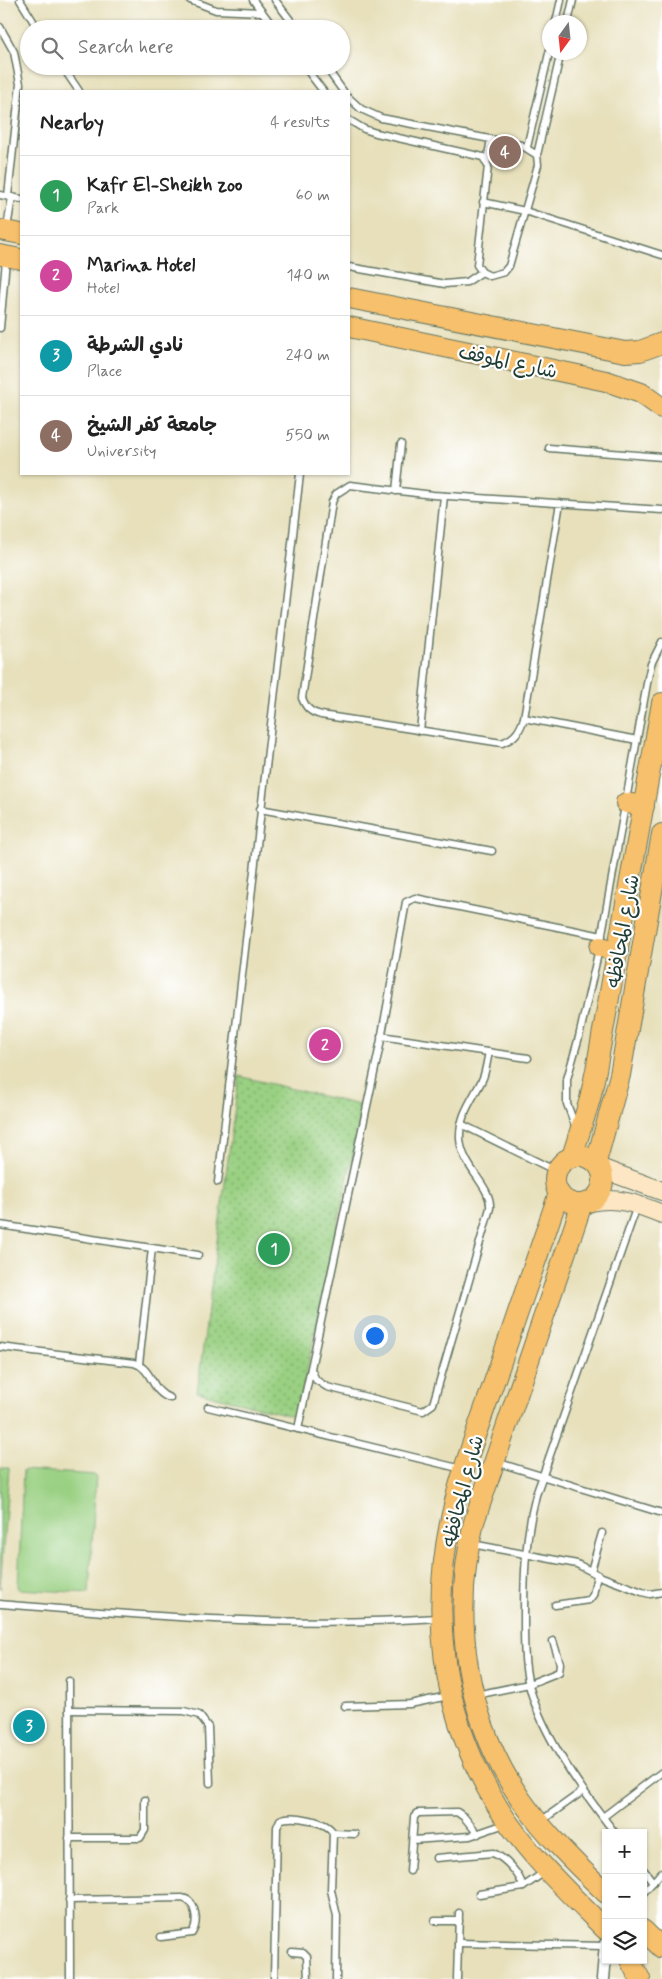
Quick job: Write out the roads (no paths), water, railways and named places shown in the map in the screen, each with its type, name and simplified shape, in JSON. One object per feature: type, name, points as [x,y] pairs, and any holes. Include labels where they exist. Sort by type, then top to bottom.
[{"type":"main road","name":"شارع الموقف","points":[[350,298],[625,352],[640,351],[662,343]]},
{"type":"main road","name":"شارع الموقف","points":[[350,328],[606,381],[641,394],[662,408]]},
{"type":"main road","name":"شارع المحافظه","points":[[572,1156],[580,1134],[596,1070],[606,945],[635,804],[662,703]]},
{"type":"main road","name":"شارع المحافظه","points":[[598,1165],[620,1075],[662,834]]},
{"type":"main road","points":[[662,1191],[598,1165],[580,1155],[572,1156],[565,1160],[556,1171],[555,1179],[559,1193],[569,1202],[586,1203],[614,1199],[662,1214]]},
{"type":"main road","points":[[586,1203],[596,1197],[603,1183],[598,1165]]},
{"type":"main road","name":"شارع المحافظه","points":[[559,1193],[464,1470],[448,1531],[443,1566],[442,1618],[445,1667],[450,1696],[468,1751],[508,1823],[547,1870],[602,1926]]},
{"type":"main road","name":"شارع المحافظه","points":[[586,1203],[494,1461],[469,1543],[463,1623],[474,1696],[484,1731],[495,1755],[508,1778],[539,1823],[602,1889]]},
{"type":"main road","points":[[647,1934],[662,1948]]},
{"type":"main road","points":[[632,1964],[640,1979]]},
{"type":"street","points":[[603,1979],[604,1964]]},
{"type":"lane","points":[[20,0],[32,20]]},
{"type":"lane","points":[[190,0],[216,10],[262,12]]},
{"type":"lane","points":[[253,0],[268,20]]},
{"type":"lane","points":[[275,0],[290,20]]},
{"type":"lane","points":[[558,15],[561,0]]},
{"type":"lane","points":[[570,15],[573,0]]},
{"type":"lane","points":[[0,27],[14,52],[20,84],[10,197],[9,232]]},
{"type":"lane","points":[[527,147],[547,60]]},
{"type":"lane","points":[[491,139],[476,255],[477,265],[482,272],[490,276],[498,276],[509,266],[525,211],[538,165],[537,155],[559,60]]},
{"type":"lane","points":[[68,75],[78,90]]},
{"type":"lane","points":[[311,75],[322,90]]},
{"type":"lane","points":[[331,75],[342,90]]},
{"type":"lane","points":[[350,99],[361,109],[380,118],[527,147],[537,155]]},
{"type":"lane","points":[[350,121],[364,129],[376,133],[478,154],[487,161]]},
{"type":"lane","points":[[0,195],[20,199]]},
{"type":"lane","points":[[483,202],[525,211],[662,255]]},
{"type":"lane","points":[[0,328],[9,257]]},
{"type":"lane","points":[[350,267],[445,284],[466,282],[482,272]]},
{"type":"lane","points":[[396,491],[401,444]]},
{"type":"lane","points":[[549,448],[662,457]]},
{"type":"lane","points":[[218,1182],[300,475]]},
{"type":"lane","points":[[560,503],[524,718],[517,734],[502,744],[321,715],[312,713],[306,706],[302,698],[332,502],[336,494],[350,485],[444,496],[560,503],[662,510]]},
{"type":"lane","points":[[420,731],[444,496]]},
{"type":"lane","points":[[635,804],[637,740],[651,664],[662,642]]},
{"type":"lane","points":[[524,718],[637,740]]},
{"type":"lane","points":[[260,809],[492,851]]},
{"type":"lane","points":[[298,1429],[381,1036],[405,905],[408,899],[415,898],[606,945],[567,1080],[566,1104],[580,1134]]},
{"type":"lane","points":[[381,1036],[528,1058]]},
{"type":"lane","points":[[311,1368],[316,1380],[327,1387],[419,1410],[427,1410],[434,1404],[490,1203],[487,1192],[469,1168],[463,1154],[460,1139],[461,1124],[465,1110],[484,1075],[489,1052]]},
{"type":"lane","points":[[461,1124],[556,1171]]},
{"type":"lane","points":[[612,1829],[583,1791],[554,1741],[529,1684],[524,1633],[526,1553],[531,1514],[638,1205]]},
{"type":"lane","points":[[0,1225],[198,1255]]},
{"type":"lane","points":[[138,1364],[152,1248]]},
{"type":"lane","points":[[0,1347],[138,1364],[150,1374],[157,1391],[170,1398]]},
{"type":"lane","points":[[208,1407],[464,1470]]},
{"type":"lane","points":[[494,1461],[543,1478],[662,1513]]},
{"type":"lane","points":[[555,1605],[589,1600],[593,1594],[594,1572],[602,1533]]},
{"type":"lane","points":[[469,1543],[577,1564],[642,1592],[650,1594],[662,1592]]},
{"type":"lane","points":[[0,1604],[188,1619],[322,1623],[442,1618]]},
{"type":"lane","points":[[474,1696],[529,1684],[559,1672],[560,1663],[553,1641]]},
{"type":"lane","points":[[69,1681],[70,1979]]},
{"type":"lane","points":[[345,1706],[410,1704],[450,1696]]},
{"type":"lane","points":[[69,1710],[184,1711],[199,1715],[208,1727],[210,1783]]},
{"type":"lane","points":[[603,1817],[662,1772]]},
{"type":"lane","points":[[539,1823],[583,1791]]},
{"type":"lane","points":[[69,1838],[140,1838],[145,1830],[145,1800]]},
{"type":"lane","points":[[410,1871],[414,1818],[420,1813],[457,1812],[464,1817],[478,1834]]},
{"type":"lane","points":[[274,1979],[278,1823],[288,1818],[324,1823],[333,1833],[331,1890],[337,1916],[336,1979]]},
{"type":"lane","points":[[412,1840],[478,1834],[508,1823]]},
{"type":"lane","points":[[333,1833],[355,1834]]},
{"type":"lane","points":[[436,1858],[493,1853],[500,1856],[516,1874],[523,1887]]},
{"type":"lane","points":[[479,1894],[523,1887],[547,1870]]},
{"type":"lane","points":[[647,1889],[662,1872]]},
{"type":"lane","points":[[647,1874],[653,1882]]},
{"type":"lane","points":[[70,1900],[182,1898],[191,1901],[194,1905],[195,1924],[192,1933],[161,1936]]},
{"type":"lane","points":[[457,1979],[459,1913]]},
{"type":"lane","points":[[436,1921],[458,1921]]},
{"type":"lane","points":[[458,1944],[602,1945]]},
{"type":"lane","points":[[292,1952],[304,1953],[307,1956],[308,1979]]},
{"type":"place","name":"جامعة كفر الشيخ","points":[[505,152]]},
{"type":"place","name":"Marina Hotel","points":[[325,1045]]},
{"type":"place","name":"Kafr El-Sheikh zoo","points":[[274,1249]]},
{"type":"place","name":"نادي الشرطة","points":[[29,1726]]}]
